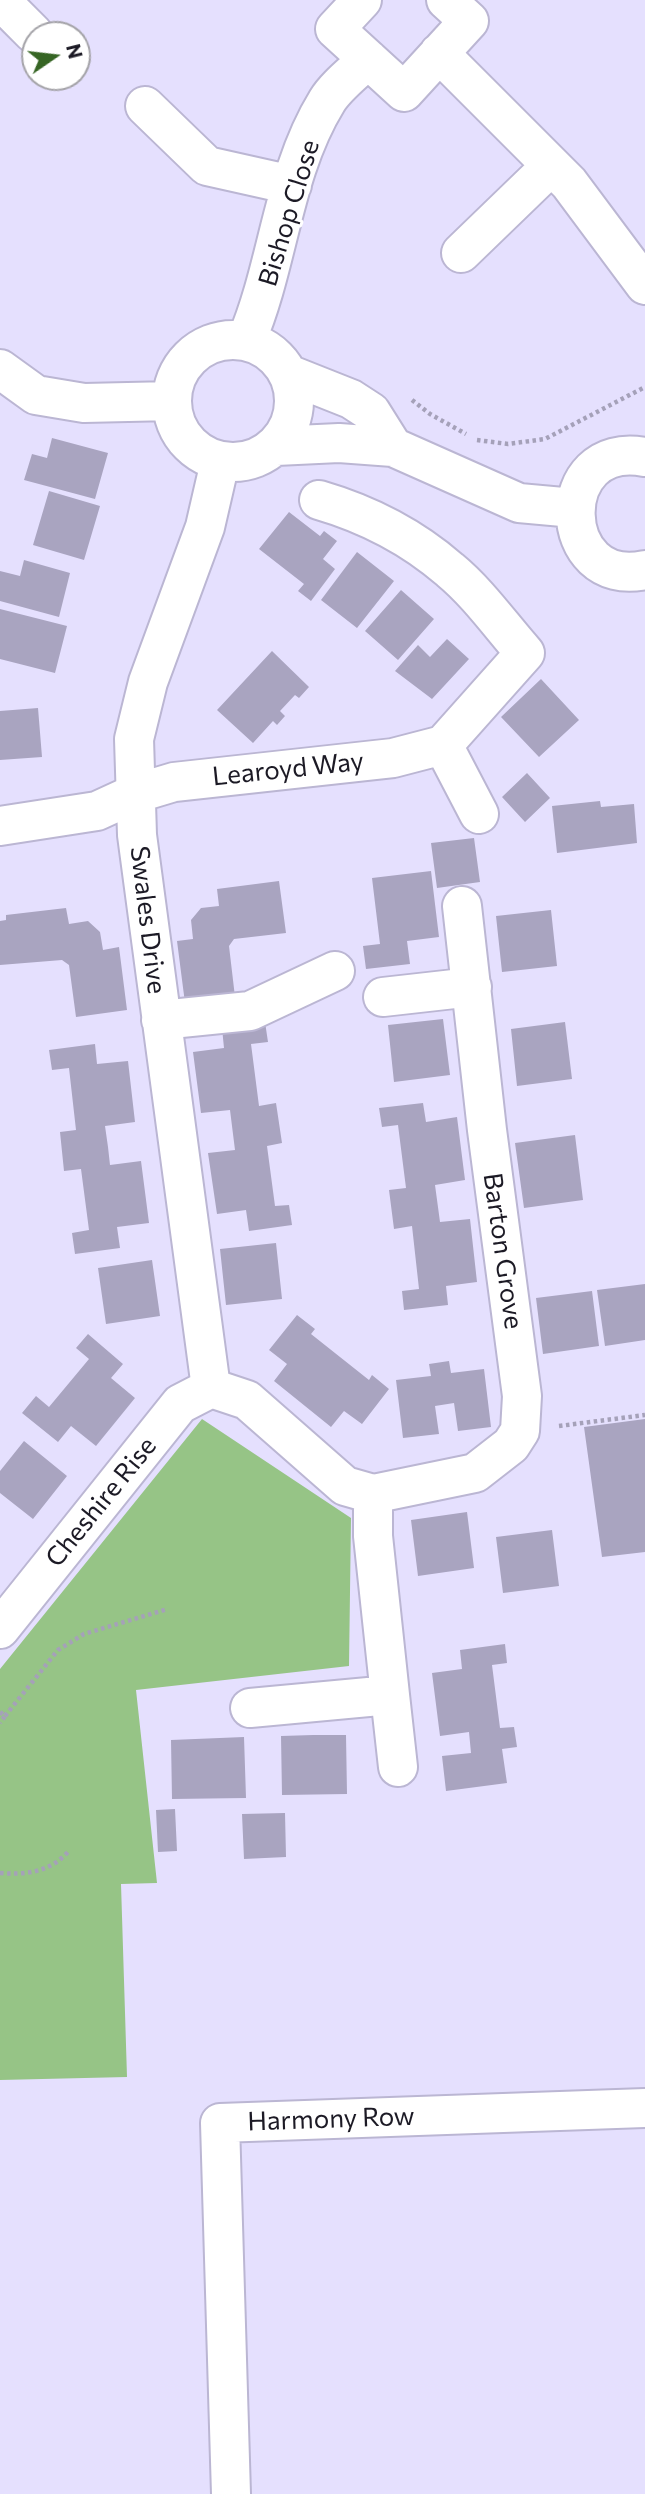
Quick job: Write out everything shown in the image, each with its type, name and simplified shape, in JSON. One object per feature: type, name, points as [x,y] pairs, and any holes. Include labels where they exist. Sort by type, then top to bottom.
[{"type":"street","points":[[0,0],[21,21]]},
{"type":"street","points":[[362,0],[335,29],[404,92],[469,21],[446,0]]},
{"type":"street","points":[[439,53],[569,183],[640,268]]},
{"type":"street","name":"Bishop Close","points":[[246,341],[261,305],[292,185],[328,100],[368,59]]},
{"type":"street","points":[[145,106],[207,166],[292,185]]},
{"type":"street","points":[[461,253],[551,166]]},
{"type":"street","points":[[246,341],[263,347],[277,358],[288,373],[294,392],[293,409],[284,436],[276,446],[259,457],[240,463],[220,461],[201,453],[186,440],[175,422],[172,401],[175,383],[182,367],[195,354],[219,342],[246,341]]},
{"type":"street","points":[[0,369],[36,395],[84,403],[172,401]]},
{"type":"street","points":[[288,373],[351,399],[371,412],[393,447]]},
{"type":"street","points":[[276,446],[339,443],[393,447],[519,503],[574,508]]},
{"type":"street","points":[[641,453],[616,457],[587,476],[574,508],[575,528],[584,546],[598,561],[615,570],[645,570]]},
{"type":"street","name":"Swales Drive","points":[[211,1388],[161,1020],[134,794],[134,739],[148,682],[205,527],[220,461]]},
{"type":"street","points":[[318,500],[355,510],[392,529],[451,570],[525,653],[443,745],[479,814]]},
{"type":"street","name":"Learoyd Way","points":[[0,826],[97,811],[134,794],[174,782],[393,758],[443,745]]},
{"type":"street","name":"Barton Grove","points":[[462,906],[486,1130],[522,1396],[520,1431]]},
{"type":"street","points":[[161,1020],[250,1011],[335,971]]},
{"type":"street","points":[[383,997],[472,987]]},
{"type":"street","points":[[211,1388],[247,1400],[345,1486],[373,1494],[475,1473],[511,1445],[520,1431]]},
{"type":"street","name":"Cheshire Rise","points":[[0,1629],[180,1404],[211,1388]]},
{"type":"street","points":[[373,1494],[373,1536],[398,1767]]},
{"type":"street","points":[[250,1708],[390,1695]]},
{"type":"street","name":"Harmony Row","points":[[230,2494],[220,2123],[645,2108]]},
{"type":"path","points":[[409,398],[430,414],[476,439],[508,444],[545,439],[645,387]]},
{"type":"path","points":[[520,1431],[645,1415]]},
{"type":"path","points":[[0,1723],[2,1714],[58,1650],[84,1634],[168,1609]]},
{"type":"path","points":[[0,1873],[39,1871],[59,1863],[68,1852]]},
{"type":"green space","points":[[202,1419],[351,1518],[349,1666],[136,1690],[157,1883],[121,1884],[127,2077],[0,2080],[0,1669]]},
{"type":"building","points":[[52,438],[108,453],[95,499],[24,480],[32,454],[47,458]]},
{"type":"building","points":[[49,491],[100,506],[84,560],[33,545]]},
{"type":"building","points":[[289,512],[320,536],[324,531],[337,541],[323,559],[335,569],[311,601],[298,591],[304,584],[259,549]]},
{"type":"building","points":[[357,552],[394,581],[357,628],[321,600]]},
{"type":"building","points":[[24,560],[70,573],[59,617],[0,601],[0,571],[20,576]]},
{"type":"building","points":[[401,590],[434,619],[398,660],[365,631]]},
{"type":"building","points":[[0,609],[67,626],[55,673],[0,659]]},
{"type":"building","points":[[447,639],[469,659],[432,699],[395,671],[418,645],[430,657]]},
{"type":"building","points":[[272,651],[309,687],[299,698],[295,695],[280,711],[285,716],[277,725],[273,721],[253,743],[217,710]]},
{"type":"building","points":[[541,679],[579,720],[539,757],[501,717]]},
{"type":"building","points":[[38,708],[42,757],[0,760],[0,711]]},
{"type":"building","points":[[527,773],[550,798],[525,822],[502,797]]},
{"type":"building","points":[[600,801],[601,807],[634,804],[637,843],[557,853],[552,806]]},
{"type":"building","points":[[474,838],[480,882],[437,888],[431,843]]},
{"type":"building","points":[[431,871],[439,937],[407,941],[410,964],[366,969],[363,946],[380,944],[372,878]]},
{"type":"building","points":[[279,881],[286,933],[234,939],[229,946],[235,997],[185,1003],[177,941],[193,939],[191,920],[201,908],[219,906],[217,889]]},
{"type":"building","points":[[66,908],[69,924],[88,921],[100,932],[103,950],[119,947],[127,1010],[76,1017],[69,965],[62,960],[0,965],[0,921],[6,920],[6,915]]},
{"type":"building","points":[[551,910],[557,966],[502,972],[496,916]]},
{"type":"building","points":[[443,1019],[450,1075],[394,1082],[388,1025]]},
{"type":"building","points":[[265,1022],[268,1042],[251,1044],[259,1106],[276,1103],[282,1143],[267,1146],[275,1206],[289,1205],[292,1225],[249,1231],[246,1210],[217,1214],[208,1153],[235,1150],[230,1110],[201,1113],[193,1052],[224,1048],[222,1028]]},
{"type":"building","points":[[565,1022],[572,1079],[517,1086],[511,1029]]},
{"type":"building","points":[[95,1044],[97,1064],[128,1061],[135,1122],[105,1126],[110,1165],[141,1161],[149,1223],[117,1227],[120,1248],[75,1254],[72,1233],[89,1230],[81,1169],[64,1171],[60,1132],[76,1130],[69,1068],[52,1070],[49,1050]]},
{"type":"building","points":[[423,1103],[426,1122],[457,1117],[465,1180],[435,1185],[440,1222],[470,1219],[477,1282],[446,1286],[448,1305],[404,1310],[402,1291],[419,1289],[412,1226],[394,1229],[389,1190],[406,1188],[398,1125],[382,1127],[379,1108]]},
{"type":"building","points":[[575,1135],[583,1200],[524,1208],[515,1143]]},
{"type":"building","points":[[276,1243],[282,1299],[226,1305],[220,1249]]},
{"type":"building","points":[[152,1260],[160,1316],[106,1324],[98,1268]]},
{"type":"building","points":[[645,1284],[645,1340],[605,1346],[597,1290]]},
{"type":"building","points":[[592,1291],[599,1346],[543,1354],[536,1298]]},
{"type":"building","points":[[297,1315],[315,1329],[311,1334],[369,1380],[372,1375],[389,1389],[362,1424],[344,1411],[331,1427],[274,1381],[287,1364],[269,1350]]},
{"type":"building","points":[[88,1334],[123,1364],[111,1378],[135,1398],[96,1446],[71,1426],[58,1442],[22,1413],[36,1396],[49,1407],[89,1359],[76,1348]]},
{"type":"building","points":[[449,1361],[451,1373],[484,1369],[491,1427],[458,1431],[454,1403],[435,1406],[439,1434],[403,1438],[396,1380],[431,1376],[429,1364]]},
{"type":"building","points":[[645,1419],[645,1552],[602,1557],[584,1427]]},
{"type":"building","points":[[24,1441],[67,1476],[33,1519],[0,1493],[0,1471]]},
{"type":"building","points":[[467,1512],[474,1568],[418,1576],[411,1520]]},
{"type":"building","points":[[552,1530],[559,1586],[503,1593],[496,1537]]},
{"type":"building","points":[[505,1644],[507,1663],[492,1665],[500,1728],[514,1727],[517,1747],[502,1749],[507,1783],[446,1791],[442,1756],[471,1753],[469,1732],[440,1736],[432,1673],[462,1669],[460,1650]]},
{"type":"building","points":[[346,1735],[347,1794],[282,1795],[281,1736]]},
{"type":"building","points":[[244,1737],[246,1798],[172,1799],[171,1740]]},
{"type":"building","points":[[175,1809],[177,1851],[158,1852],[156,1810]]},
{"type":"building","points":[[285,1813],[286,1857],[244,1859],[242,1814]]}]
